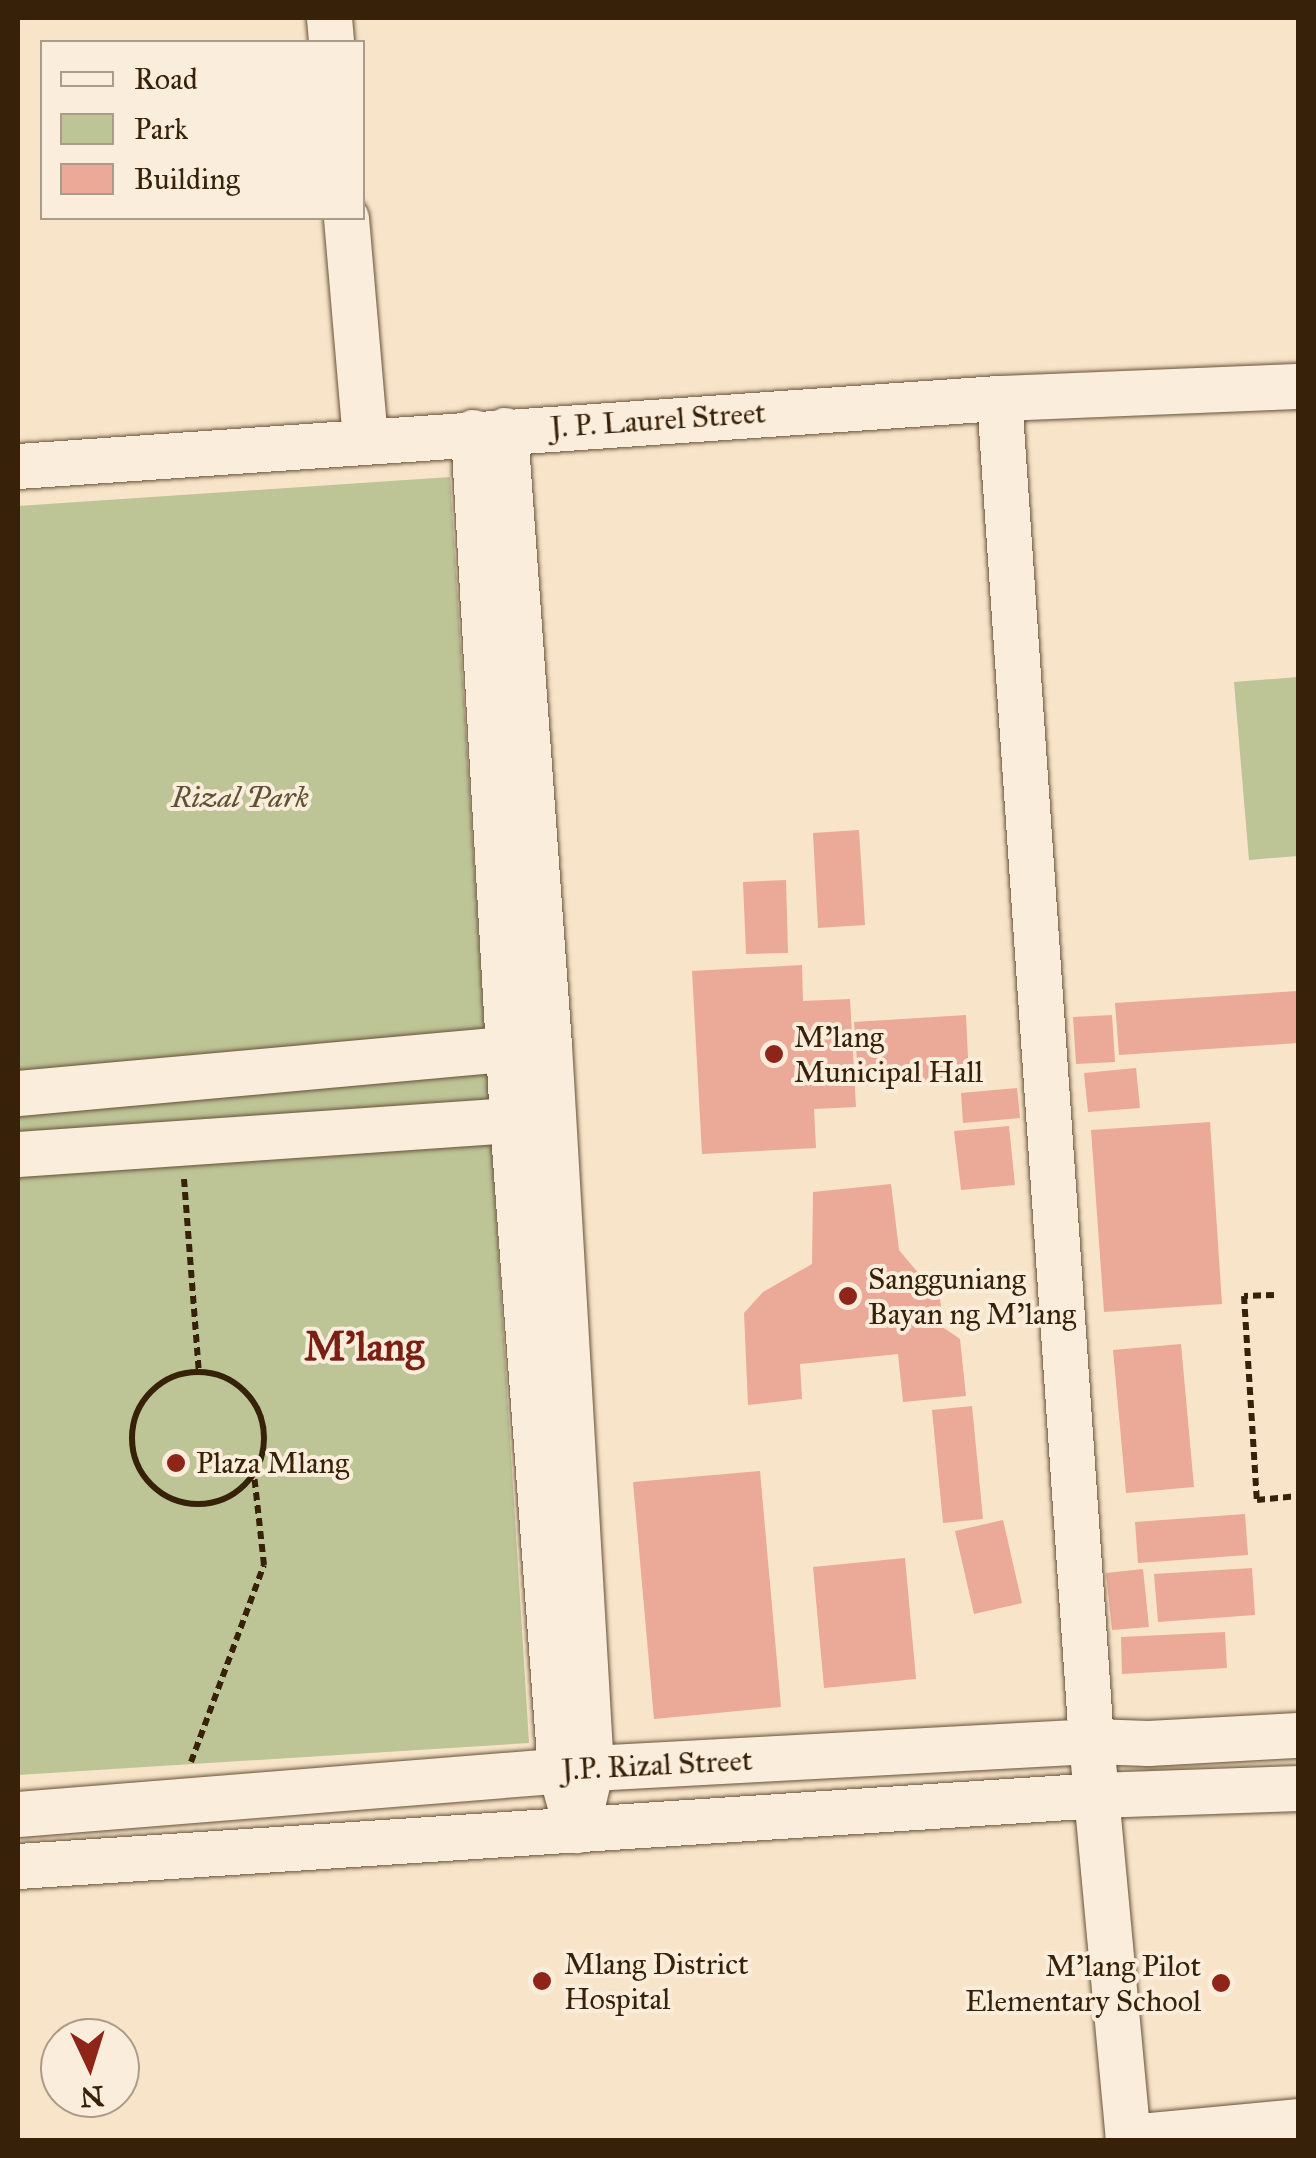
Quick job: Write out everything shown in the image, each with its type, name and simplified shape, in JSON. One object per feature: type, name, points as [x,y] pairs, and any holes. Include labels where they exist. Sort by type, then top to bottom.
[{"type":"street","points":[[346,220],[365,439]]},
{"type":"street","name":"J. P. Laurel Street","points":[[18,466],[999,398],[1298,386]]},
{"type":"street","points":[[999,398],[1091,1740],[1128,2139],[1298,2121]]},
{"type":"street","points":[[489,431],[576,1769],[576,1830]]},
{"type":"street","points":[[18,1093],[529,1047]]},
{"type":"street","points":[[18,1154],[532,1118]]},
{"type":"street","name":"J.P. Rizal Street","points":[[18,1814],[576,1769],[1091,1740],[1148,1743],[1298,1735]]},
{"type":"street","name":"J.P. Rizal Street","points":[[18,1866],[1097,1795],[1298,1788]]},
{"type":"path","points":[[182,1144],[199,1372]]},
{"type":"path","points":[[1274,1295],[1244,1296],[1257,1500],[1298,1496]]},
{"type":"path","points":[[176,1801],[264,1565],[254,1474],[264,1435],[255,1406],[235,1383],[199,1372],[166,1380],[141,1403],[132,1436],[140,1472],[167,1496],[203,1504],[240,1489],[254,1474]]},
{"type":"green space","name":"Rizal Park","points":[[450,477],[529,1743],[18,1775],[18,506]]},
{"type":"green space","points":[[1298,677],[1298,856],[1249,860],[1234,682]]},
{"type":"building","points":[[859,830],[865,925],[818,928],[813,833]]},
{"type":"building","points":[[786,880],[788,953],[746,954],[743,882]]},
{"type":"building","name":"M'lang Municipal Hall","points":[[802,965],[803,1001],[850,999],[856,1107],[814,1109],[816,1148],[702,1154],[692,971]]},
{"type":"building","points":[[1298,991],[1298,1043],[1119,1055],[1115,1003]]},
{"type":"building","points":[[966,1015],[969,1079],[859,1086],[854,1022]]},
{"type":"building","points":[[1112,1015],[1115,1062],[1076,1064],[1073,1017]]},
{"type":"building","points":[[1136,1068],[1140,1108],[1088,1112],[1084,1073]]},
{"type":"building","points":[[1017,1088],[1020,1118],[963,1123],[961,1093]]},
{"type":"building","points":[[1210,1122],[1222,1304],[1104,1312],[1091,1130]]},
{"type":"building","points":[[1009,1126],[1015,1185],[961,1190],[954,1131]]},
{"type":"building","name":"Sangguniang Bayan ng M'lang","points":[[891,1184],[899,1250],[940,1299],[944,1328],[960,1339],[966,1396],[903,1402],[898,1354],[800,1364],[802,1399],[748,1405],[744,1313],[763,1292],[812,1264],[813,1192]]},
{"type":"building","points":[[1181,1344],[1194,1487],[1126,1493],[1113,1350]]},
{"type":"building","points":[[972,1406],[983,1519],[943,1523],[932,1410]]},
{"type":"building","points":[[760,1471],[781,1707],[654,1719],[633,1482]]},
{"type":"building","points":[[1245,1514],[1248,1555],[1138,1563],[1135,1522]]},
{"type":"building","points":[[1003,1520],[1022,1603],[974,1614],[955,1531]]},
{"type":"building","points":[[905,1558],[916,1679],[824,1688],[813,1567]]},
{"type":"building","points":[[1252,1568],[1255,1615],[1158,1622],[1154,1574]]},
{"type":"building","points":[[1143,1569],[1149,1627],[1112,1630],[1106,1573]]},
{"type":"building","points":[[1225,1632],[1227,1668],[1122,1674],[1121,1637]]},
{"type":"place","name":"M'lang Municipal Hall","points":[[774,1054]]},
{"type":"place","name":"Sangguniang Bayan ng M'lang","points":[[848,1296]]},
{"type":"place","name":"Plaza Mlang","points":[[176,1463]]},
{"type":"place","name":"Mlang District Hospital","points":[[542,1981]]},
{"type":"place","name":"M'lang Pilot Elementary School","points":[[1221,1983]]},
{"type":"district","name":"M'lang","points":[[364,1347]]}]
